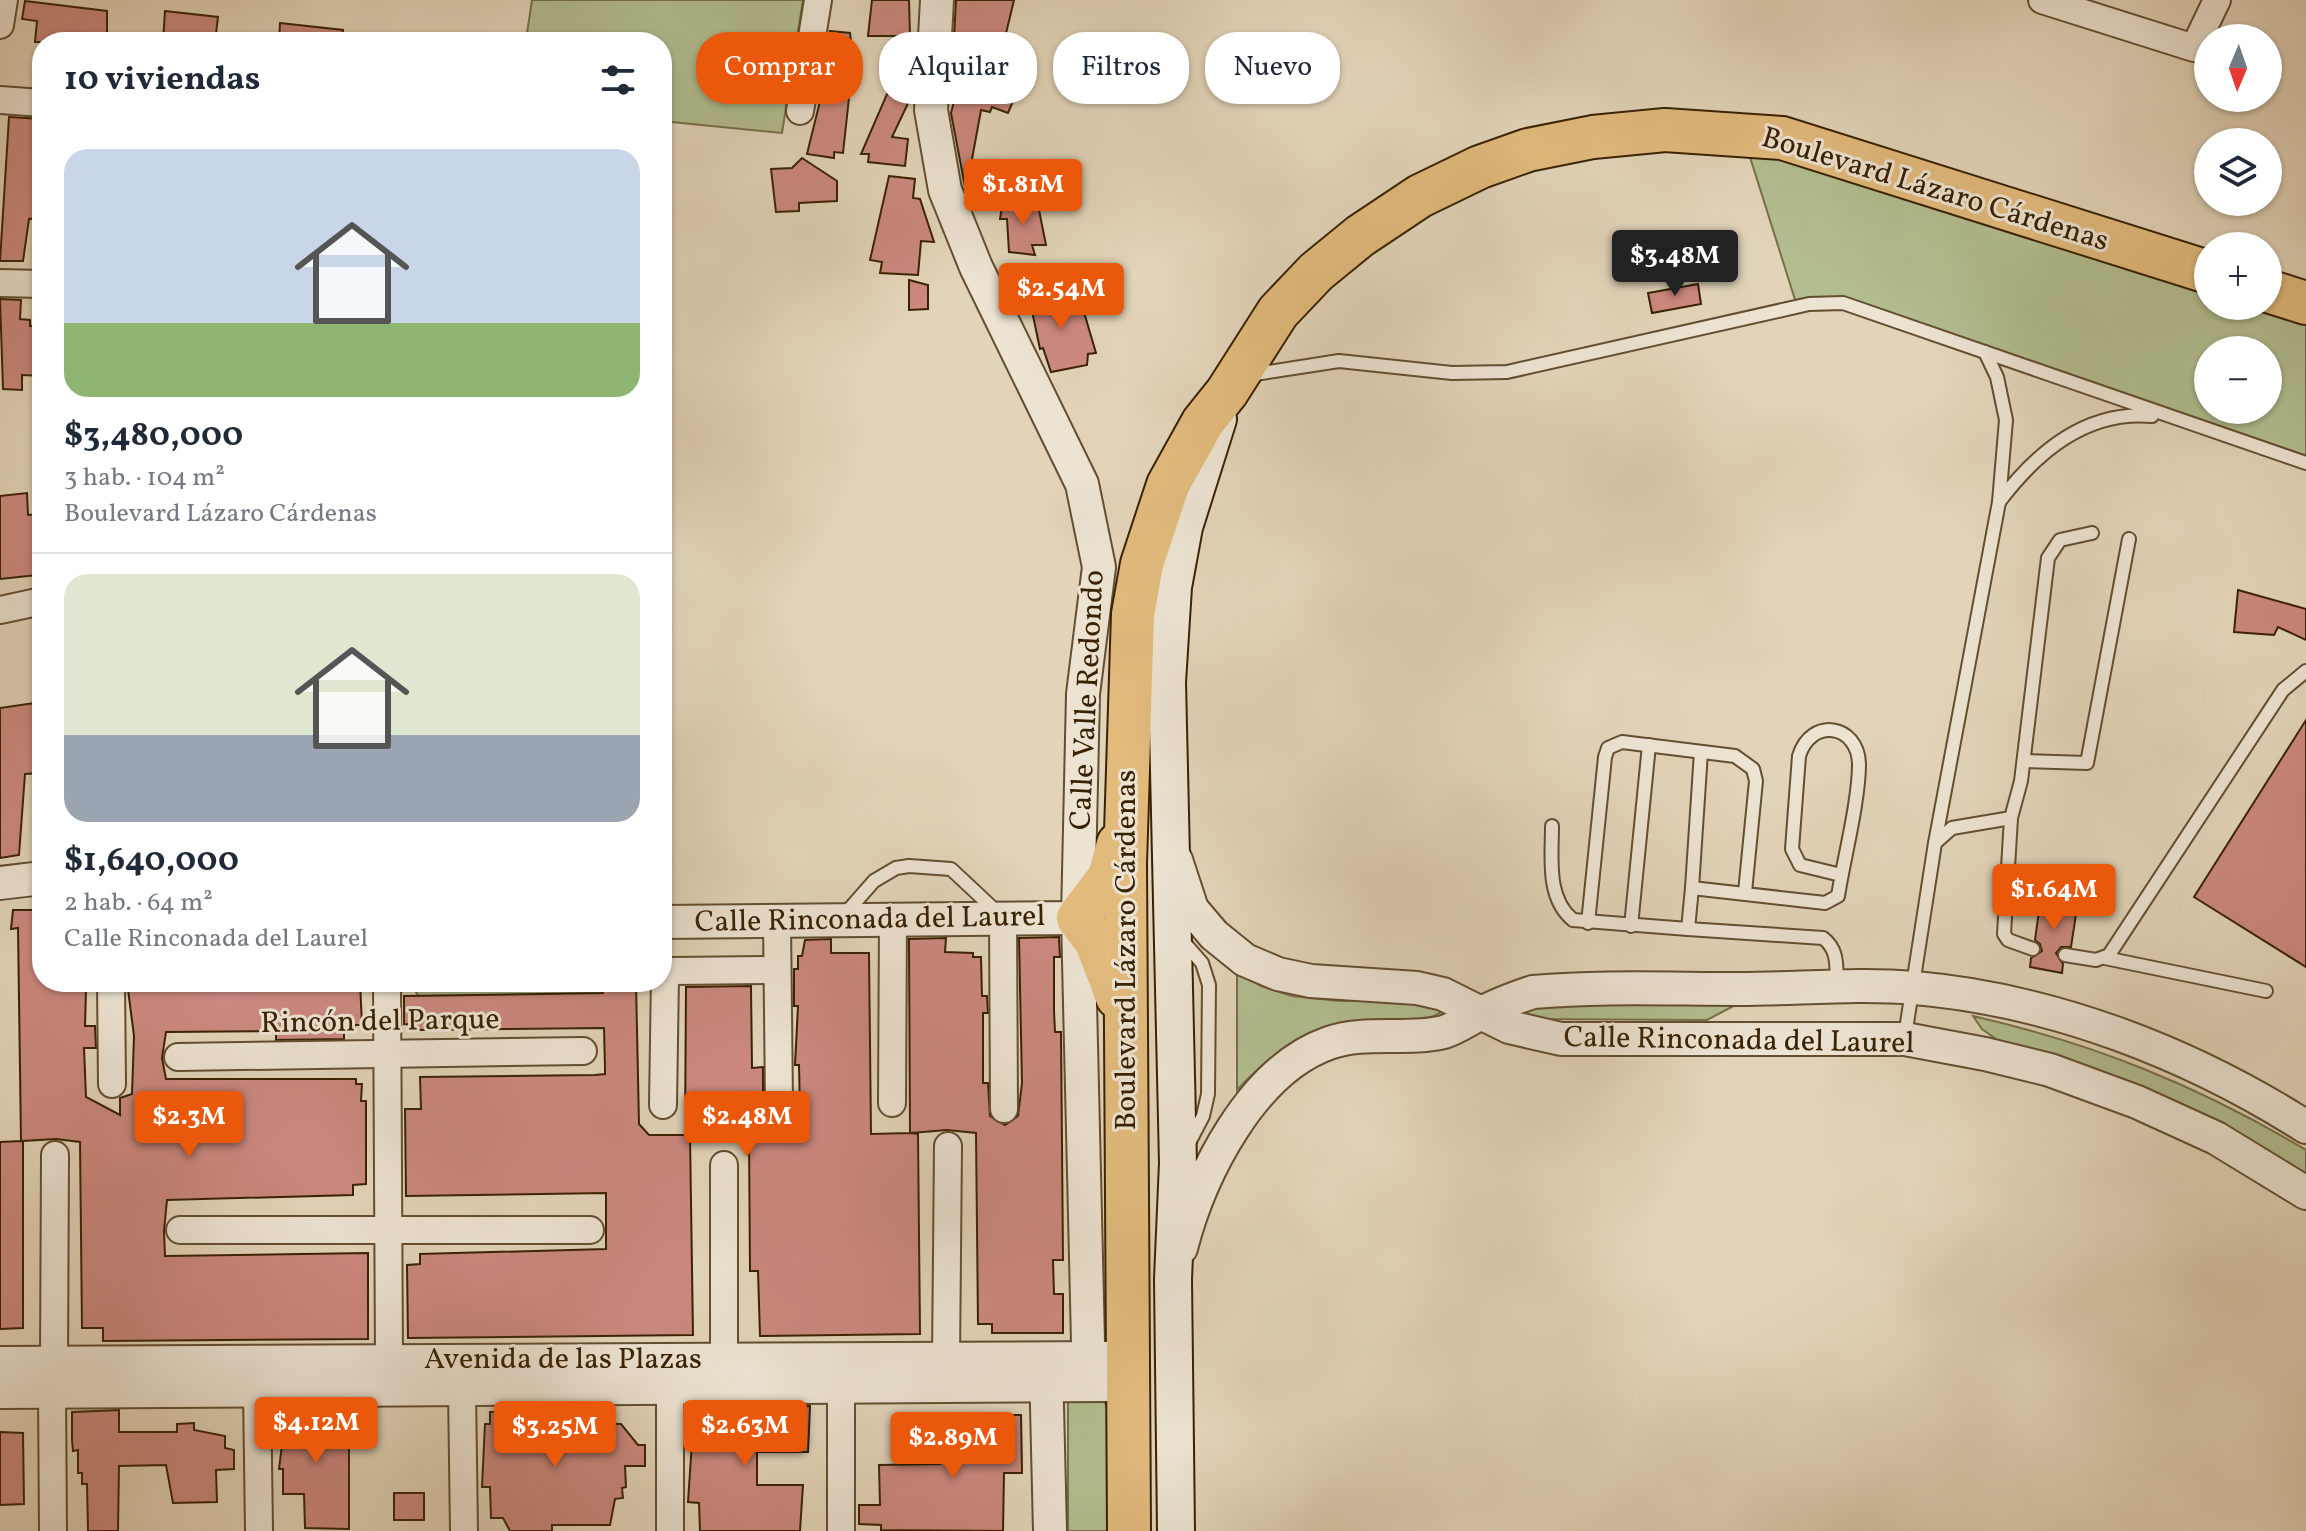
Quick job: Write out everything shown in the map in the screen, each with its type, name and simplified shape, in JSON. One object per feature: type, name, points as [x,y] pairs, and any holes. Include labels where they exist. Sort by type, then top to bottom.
[{"type":"highway","name":"Boulevard Lázaro Cárdenas","points":[[1129,1530],[1108,1372],[1127,1037],[1126,804],[1133,614],[1142,564],[1159,509],[1182,456],[1278,312],[1316,272],[1360,236],[1420,196],[1480,167],[1528,150],[1593,137],[1665,130],[1782,138],[2194,268]]},
{"type":"highway","points":[[2282,295],[2306,303]]},
{"type":"highway","points":[[1126,804],[1109,877],[1078,918],[1096,942],[1113,980],[1127,1037]]},
{"type":"main road","name":"Boulevard Lázaro Cárdenas","points":[[1176,1531],[1173,1279],[1178,1163],[1167,682],[1173,587],[1184,527],[1230,384]]},
{"type":"street","points":[[0,25],[4,0]]},
{"type":"street","points":[[800,111],[818,0]]},
{"type":"street","name":"Calle Valle Redondo","points":[[937,0],[931,110],[945,190],[976,267],[1074,463],[1091,516],[1096,546],[1098,594],[1083,694],[1078,918],[1108,1372]]},
{"type":"street","points":[[2042,0],[2194,48],[2217,0]]},
{"type":"street","points":[[0,100],[32,102]]},
{"type":"street","points":[[0,283],[32,284]]},
{"type":"street","points":[[0,610],[32,603]]},
{"type":"street","name":"Calle Rinconada del Laurel","points":[[1170,841],[1192,909],[1214,935],[1245,960],[1278,974],[1311,981],[1417,988],[1443,994],[1530,1035],[1561,1039],[1905,1039],[2050,1070],[2137,1102],[2216,1138],[2306,1193]]},
{"type":"street","points":[[0,883],[32,879]]},
{"type":"street","points":[[1003,918],[1004,1109]]},
{"type":"street","name":"Calle Rinconada del Laurel","points":[[672,922],[1078,918]]},
{"type":"street","points":[[892,1103],[893,919]]},
{"type":"street","points":[[777,921],[779,1101]]},
{"type":"street","points":[[672,971],[777,970]]},
{"type":"street","name":"Calle Rinconada del Laurel","points":[[1173,1279],[1188,1220],[1207,1178],[1246,1109],[1270,1080],[1301,1057],[1331,1042],[1420,1038],[1449,1031],[1482,1012],[1533,992],[1912,988],[2002,1000],[2082,1022],[2153,1048],[2258,1097],[2306,1127]]},
{"type":"street","points":[[111,992],[112,1084]]},
{"type":"street","points":[[387,992],[389,1360]]},
{"type":"street","points":[[663,1105],[665,992]]},
{"type":"street","name":"Rincón del Parque","points":[[178,1057],[583,1051]]},
{"type":"street","points":[[946,1359],[948,1146]]},
{"type":"street","points":[[53,1531],[55,1155]]},
{"type":"street","points":[[724,1165],[724,1359]]},
{"type":"street","points":[[180,1230],[590,1230]]},
{"type":"street","name":"Avenida de las Plazas","points":[[0,1392],[53,1377],[389,1360],[946,1359],[1046,1372]]},
{"type":"street","name":"Avenida de las Plazas","points":[[0,1363],[53,1377],[257,1391],[841,1387],[1046,1372],[1108,1372]]},
{"type":"street","points":[[1046,1372],[1050,1531]]},
{"type":"street","points":[[841,1387],[841,1531]]},
{"type":"street","points":[[670,1389],[670,1531]]},
{"type":"street","points":[[462,1390],[464,1531]]},
{"type":"street","points":[[257,1391],[259,1531]]},
{"type":"lane","points":[[1230,384],[1339,361],[1452,373],[1507,372],[1824,303],[1862,309],[2306,463]]},
{"type":"lane","points":[[1905,1039],[1935,843],[1999,502],[2006,420],[1997,377],[1985,352]]},
{"type":"lane","points":[[1999,502],[2045,450],[2087,426],[2122,414],[2171,418]]},
{"type":"lane","points":[[2033,949],[2008,940],[2004,934],[2011,818],[2024,761],[2048,558],[2060,540],[2092,533]]},
{"type":"lane","points":[[2024,761],[2087,763],[2129,539]]},
{"type":"lane","points":[[2105,958],[2283,690],[2306,671]]},
{"type":"lane","points":[[1692,888],[1825,903],[1838,896],[1859,766],[1853,741],[1841,732],[1826,730],[1811,734],[1799,756],[1792,849],[1800,865],[1841,875]]},
{"type":"lane","points":[[1588,923],[1605,757],[1608,748],[1622,742],[1735,756],[1753,769],[1756,781],[1745,892]]},
{"type":"lane","points":[[1631,926],[1649,745]]},
{"type":"lane","points":[[1688,929],[1701,752]]},
{"type":"lane","points":[[1935,843],[1952,828],[2011,818]]},
{"type":"lane","points":[[1552,826],[1556,897],[1561,911],[1573,920],[1823,938],[1832,945],[1835,953],[1837,989]]},
{"type":"lane","points":[[839,920],[874,881],[896,868],[909,866],[951,869],[1003,918]]},
{"type":"lane","points":[[2065,955],[2105,958],[2266,991]]},
{"type":"green space","points":[[532,0],[803,0],[798,32],[696,32],[696,104],[787,104],[782,133],[672,122],[672,32],[527,32]]},
{"type":"green space","points":[[1744,138],[2194,270],[2194,320],[2282,320],[2282,305],[2306,305],[2306,463],[1833,304],[1797,306]]},
{"type":"green space","points":[[1237,972],[1261,986],[1292,996],[1340,1001],[1408,999],[1443,1011],[1421,1020],[1346,1023],[1314,1031],[1286,1046],[1237,1090]]},
{"type":"green space","points":[[416,992],[601,992],[601,995],[419,997]]},
{"type":"green space","points":[[1741,1002],[1707,1020],[1523,1019],[1523,1003]]},
{"type":"green space","points":[[1973,1016],[2104,1054],[2226,1106],[2306,1150],[2306,1176],[2003,1044],[1982,1029]]},
{"type":"green space","points":[[1101,1393],[1107,1408],[1109,1531],[1068,1531],[1068,1394]]},
{"type":"building","points":[[872,0],[909,0],[910,32],[879,32],[879,36],[868,36]]},
{"type":"building","points":[[956,0],[1014,0],[1006,32],[954,32]]},
{"type":"building","points":[[25,1],[107,11],[107,32],[36,32],[37,21],[22,19]]},
{"type":"building","points":[[165,11],[218,17],[216,32],[164,32]]},
{"type":"building","points":[[280,23],[343,30],[343,32],[280,32]]},
{"type":"building","points":[[819,104],[848,104],[843,153],[834,152],[834,158],[807,154]]},
{"type":"building","points":[[883,104],[908,104],[892,137],[908,139],[905,166],[868,162],[869,154],[861,154]]},
{"type":"building","points":[[953,104],[1012,104],[1008,113],[992,107],[990,112],[981,110],[966,192],[951,113]]},
{"type":"building","points":[[9,117],[32,118],[32,219],[29,219],[23,261],[0,261]]},
{"type":"building","points":[[802,158],[837,181],[837,201],[799,203],[799,211],[776,212],[771,169],[792,168]]},
{"type":"building","points":[[889,176],[915,179],[913,198],[920,199],[934,242],[921,241],[918,275],[880,273],[882,262],[870,260]]},
{"type":"building","points":[[1003,200],[1021,203],[1021,206],[1038,205],[1046,245],[1032,245],[1035,255],[1009,252],[1007,219],[1000,219]]},
{"type":"building","points":[[909,280],[928,285],[928,309],[909,310]]},
{"type":"building","points":[[1698,284],[1701,304],[1652,313],[1648,293]]},
{"type":"building","points":[[1047,286],[1049,298],[1070,297],[1071,311],[1083,309],[1096,353],[1088,354],[1087,365],[1051,372],[1043,348],[1040,349],[1028,292]]},
{"type":"building","points":[[0,299],[21,300],[20,319],[30,320],[32,326],[32,376],[22,375],[22,390],[3,389]]},
{"type":"building","points":[[27,493],[28,515],[32,515],[32,576],[0,579],[0,496]]},
{"type":"building","points":[[2238,590],[2306,609],[2306,640],[2278,627],[2274,635],[2234,632]]},
{"type":"building","points":[[32,703],[32,774],[25,774],[19,855],[0,858],[0,708]]},
{"type":"building","points":[[2306,720],[2306,967],[2194,897]]},
{"type":"building","points":[[2041,896],[2078,901],[2071,947],[2061,947],[2056,953],[2063,964],[2062,973],[2030,967],[2031,958],[2042,951],[2035,940]]},
{"type":"building","points":[[13,910],[32,910],[32,992],[86,992],[85,1026],[95,1026],[96,1048],[84,1048],[86,1097],[120,1115],[120,1098],[132,1094],[134,1036],[128,992],[360,992],[362,1025],[355,1025],[355,1030],[344,1031],[344,1039],[276,1040],[276,1031],[166,1032],[162,1058],[166,1079],[356,1079],[356,1084],[362,1084],[361,1101],[366,1101],[366,1184],[353,1185],[353,1195],[167,1200],[164,1231],[165,1256],[368,1253],[368,1339],[103,1341],[103,1328],[82,1328],[80,1142],[56,1139],[23,1141],[23,1328],[0,1329],[0,1142],[21,1141],[18,928],[11,929]]},
{"type":"building","points":[[1059,937],[1060,957],[1054,957],[1054,1011],[1055,1032],[1061,1032],[1063,1260],[1053,1260],[1054,1294],[1063,1294],[1063,1333],[992,1333],[992,1324],[978,1324],[976,1133],[947,1130],[911,1133],[918,1134],[920,1334],[760,1336],[758,1271],[750,1271],[749,1135],[690,1135],[693,1335],[408,1338],[407,1265],[420,1264],[420,1254],[606,1249],[606,1193],[406,1196],[405,1109],[421,1109],[420,1077],[595,1075],[605,1074],[605,1070],[604,1028],[416,1030],[415,1025],[404,1024],[404,996],[636,992],[639,1124],[649,1135],[685,1135],[686,987],[751,986],[752,1068],[763,1067],[763,1110],[778,1117],[786,1115],[793,1109],[800,1109],[799,1065],[795,1065],[798,1006],[794,1006],[794,969],[798,969],[798,956],[802,956],[805,940],[831,939],[831,953],[869,953],[871,1134],[910,1133],[909,939],[946,938],[945,952],[973,953],[973,957],[981,957],[982,996],[987,996],[988,1013],[983,1013],[983,1083],[988,1083],[990,1116],[1005,1125],[1018,1116],[1022,1083],[1019,938]]},
{"type":"building","points":[[810,1406],[808,1452],[757,1452],[757,1485],[803,1485],[800,1531],[700,1531],[699,1503],[688,1502],[692,1442],[688,1442],[687,1422],[705,1422],[705,1413],[711,1407]]},
{"type":"building","points":[[563,1407],[563,1422],[621,1424],[638,1445],[645,1445],[645,1466],[625,1466],[626,1487],[622,1488],[623,1498],[615,1499],[610,1525],[552,1525],[552,1531],[510,1531],[503,1518],[491,1518],[490,1487],[482,1487],[485,1424],[490,1424],[490,1412],[500,1412],[500,1408]]},
{"type":"building","points":[[339,1409],[344,1440],[349,1440],[349,1529],[305,1528],[304,1494],[283,1494],[283,1469],[279,1469],[283,1437],[277,1437],[276,1410]]},
{"type":"building","points":[[119,1410],[119,1432],[177,1432],[177,1424],[194,1423],[194,1430],[225,1436],[225,1448],[234,1450],[234,1469],[216,1470],[217,1502],[173,1503],[166,1465],[119,1466],[118,1531],[88,1531],[87,1484],[82,1484],[82,1473],[78,1473],[78,1450],[73,1451],[72,1412]]},
{"type":"building","points":[[1021,1415],[1022,1473],[1004,1473],[1003,1531],[881,1530],[881,1525],[859,1524],[859,1505],[880,1505],[879,1465],[940,1464],[940,1417]]},
{"type":"building","points":[[0,1432],[23,1433],[24,1504],[0,1505]]},
{"type":"building","points":[[394,1493],[424,1493],[424,1520],[394,1520]]}]
